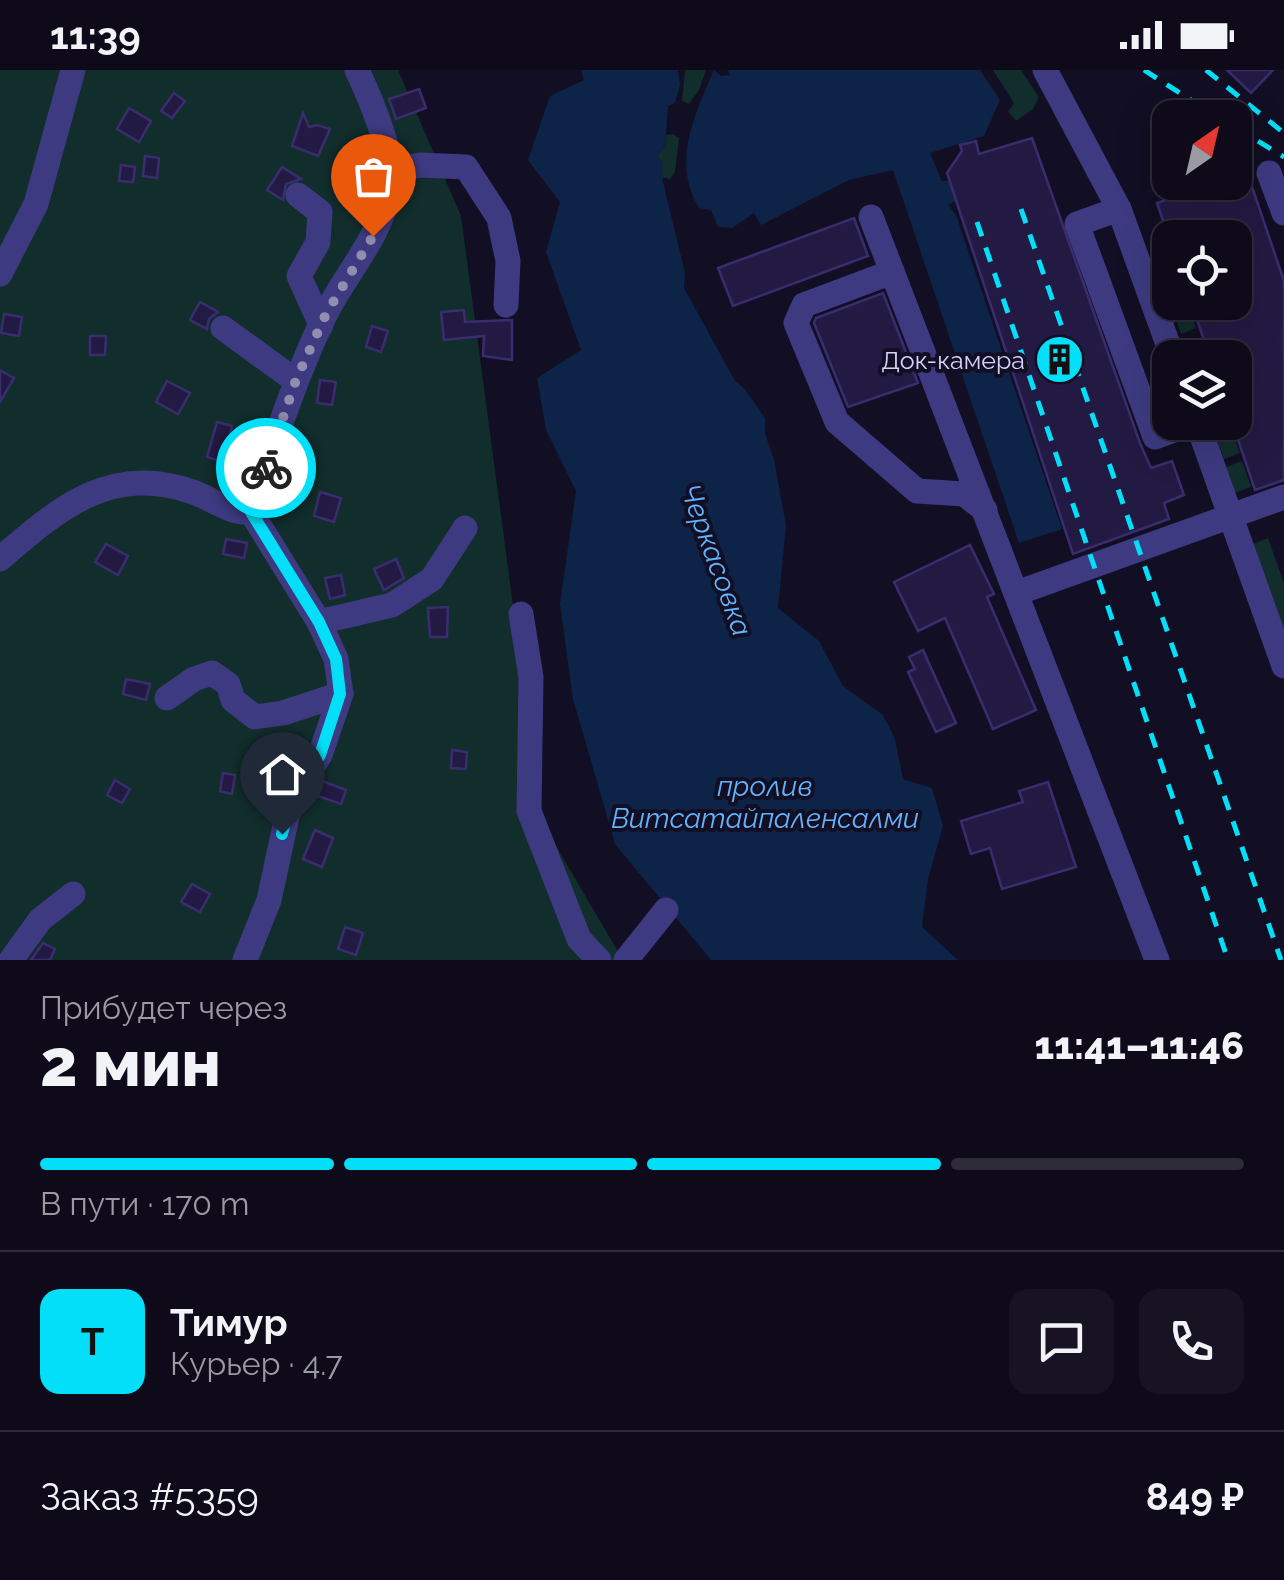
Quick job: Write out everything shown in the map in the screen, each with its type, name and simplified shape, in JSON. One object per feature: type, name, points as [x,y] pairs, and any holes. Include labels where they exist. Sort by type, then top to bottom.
[{"type":"street","points":[[0,274],[36,204],[73,70]]},
{"type":"street","points":[[251,512],[296,380],[321,324],[373,236],[391,185],[381,122],[357,70]]},
{"type":"street","points":[[1045,70],[1119,208],[1167,340]]},
{"type":"street","points":[[388,170],[420,164],[466,167],[499,218],[508,261],[506,305]]},
{"type":"street","points":[[1269,173],[1284,213]]},
{"type":"street","points":[[298,195],[320,212],[318,242],[299,276],[321,324]]},
{"type":"street","points":[[1119,208],[1077,224],[1152,429]]},
{"type":"street","points":[[871,218],[1157,960]]},
{"type":"street","points":[[892,272],[804,305],[796,324],[837,422],[917,491],[964,494],[985,510]]},
{"type":"street","points":[[224,328],[296,380]]},
{"type":"street","points":[[1203,440],[1284,666]]},
{"type":"street","points":[[0,559],[45,520],[99,488],[136,480],[191,491],[241,513],[251,512]]},
{"type":"street","points":[[1017,594],[1284,497]]},
{"type":"street","points":[[245,960],[269,900],[291,798],[320,755],[340,694],[336,659],[319,622],[251,512]]},
{"type":"street","points":[[319,622],[392,605],[432,579],[465,528]]},
{"type":"street","points":[[521,614],[531,676],[529,811],[578,939],[599,960]]},
{"type":"street","points":[[167,698],[194,679],[212,673],[228,684],[234,700],[254,717],[340,694]]},
{"type":"street","points":[[11,960],[40,920],[73,894]]},
{"type":"street","points":[[626,960],[666,910]]},
{"type":"green space","points":[[0,70],[398,70],[461,216],[542,822],[623,960],[0,960]]},
{"type":"green space","points":[[685,70],[706,70],[689,104],[682,101]]},
{"type":"green space","points":[[993,70],[1021,70],[1039,97],[1033,109],[1016,121],[1008,111],[1014,103]]},
{"type":"green space","points":[[666,135],[679,138],[675,172],[670,179],[662,177],[657,155],[665,147]]},
{"type":"green space","points":[[1176,320],[1193,320],[1196,328],[1181,334]]},
{"type":"green space","points":[[1217,440],[1235,440],[1240,453],[1224,459]]},
{"type":"green space","points":[[1242,461],[1251,487],[1235,493],[1226,467]]},
{"type":"green space","points":[[1268,538],[1284,583],[1284,634],[1253,544]]},
{"type":"water","name":"пролив Витсатайпаленсалми","points":[[581,70],[678,70],[680,85],[675,103],[668,106],[665,147],[657,155],[685,273],[684,288],[735,381],[765,418],[765,434],[774,459],[786,526],[778,608],[819,641],[843,686],[883,715],[895,739],[903,779],[932,788],[943,826],[928,879],[922,927],[958,960],[711,960],[615,844],[573,699],[560,604],[576,491],[546,430],[537,378],[581,350],[546,252],[560,202],[528,160],[550,96],[584,80]]},
{"type":"water","points":[[714,70],[721,76],[730,75],[728,70],[980,70],[1000,100],[984,136],[930,153],[942,181],[949,181],[956,201],[948,205],[956,215],[1062,529],[1019,543],[893,170],[849,180],[761,225],[754,213],[732,228],[718,227],[711,210],[699,208],[691,191],[686,156],[694,121]]},
{"type":"building","points":[[1227,70],[1273,70],[1251,93]]},
{"type":"building","points":[[419,89],[426,108],[396,119],[389,99]]},
{"type":"building","points":[[174,93],[185,101],[172,118],[161,111]]},
{"type":"building","points":[[129,108],[151,121],[139,142],[117,129]]},
{"type":"building","points":[[303,113],[309,127],[330,129],[318,156],[292,146]]},
{"type":"building","name":"Док-камера","points":[[1032,138],[1140,443],[1151,468],[1172,461],[1184,495],[1164,503],[1169,519],[1073,554],[947,173],[962,151],[960,145],[976,141],[979,154]]},
{"type":"building","points":[[145,156],[159,158],[157,178],[143,176]]},
{"type":"building","points":[[121,165],[135,167],[133,182],[119,181]]},
{"type":"building","points":[[282,167],[301,179],[286,184],[283,200],[267,190]]},
{"type":"building","points":[[1252,187],[1284,281],[1284,480],[1255,490],[1238,440],[1252,440],[1252,340],[1204,340],[1197,320],[1252,320],[1252,220],[1163,220],[1157,203],[1252,200]]},
{"type":"building","points":[[854,218],[868,256],[733,306],[718,268]]},
{"type":"building","points":[[883,293],[918,383],[848,407],[814,323],[816,318]]},
{"type":"building","points":[[200,302],[218,312],[209,319],[207,329],[190,320]]},
{"type":"building","points":[[464,310],[465,322],[512,320],[512,360],[483,356],[484,336],[444,340],[441,312]]},
{"type":"building","points":[[4,314],[22,317],[19,336],[1,333]]},
{"type":"building","points":[[372,326],[388,331],[381,352],[366,347]]},
{"type":"building","points":[[90,336],[106,336],[105,355],[90,355]]},
{"type":"building","points":[[0,370],[14,378],[0,402]]},
{"type":"building","points":[[320,380],[336,382],[332,405],[317,403]]},
{"type":"building","points":[[167,381],[190,393],[178,414],[156,402]]},
{"type":"building","points":[[217,422],[232,426],[222,462],[207,457]]},
{"type":"building","points":[[320,492],[341,498],[334,522],[314,516]]},
{"type":"building","points":[[226,539],[247,543],[244,558],[223,554]]},
{"type":"building","points":[[106,544],[128,556],[118,575],[95,562]]},
{"type":"building","points":[[970,545],[994,594],[987,597],[1036,710],[993,729],[945,618],[918,631],[894,582]]},
{"type":"building","points":[[396,559],[404,578],[384,590],[374,569]]},
{"type":"building","points":[[341,575],[345,595],[330,599],[325,578]]},
{"type":"building","points":[[448,607],[447,637],[430,637],[428,608]]},
{"type":"building","points":[[923,650],[956,723],[936,732],[908,672],[915,669],[909,657]]},
{"type":"building","points":[[126,679],[150,684],[146,700],[123,694]]},
{"type":"building","points":[[452,750],[467,752],[466,769],[451,768]]},
{"type":"building","points":[[223,773],[235,775],[232,794],[220,791]]},
{"type":"building","points":[[115,780],[130,789],[122,803],[107,795]]},
{"type":"building","points":[[322,781],[346,790],[341,804],[315,795]]},
{"type":"building","points":[[1048,782],[1076,867],[1002,889],[990,848],[971,854],[961,821],[1023,802],[1019,791]]},
{"type":"building","points":[[315,830],[333,838],[322,867],[303,859]]},
{"type":"building","points":[[192,884],[210,894],[200,912],[181,902]]},
{"type":"building","points":[[345,927],[363,933],[356,955],[338,949]]},
{"type":"building","points":[[43,943],[55,949],[50,960],[31,960]]},
{"type":"railway","points":[[1144,70],[1191,100]]},
{"type":"railway","points":[[1206,70],[1284,133]]},
{"type":"railway","points":[[1252,137],[1284,157]]},
{"type":"railway","points":[[1021,209],[1281,960]]},
{"type":"railway","points":[[977,222],[1228,960]]},
{"type":"way so far","points":[[266,468],[296,380],[326,314],[373,236]]},
{"type":"place","name":"Док-камера","points":[[1060,360]]},
{"type":"route","points":[[266,468],[251,512],[319,622],[336,659],[340,694],[320,755],[291,798],[282,834]]},
{"type":"water label","name":"Черкасовка","points":[[716,560]]}]
